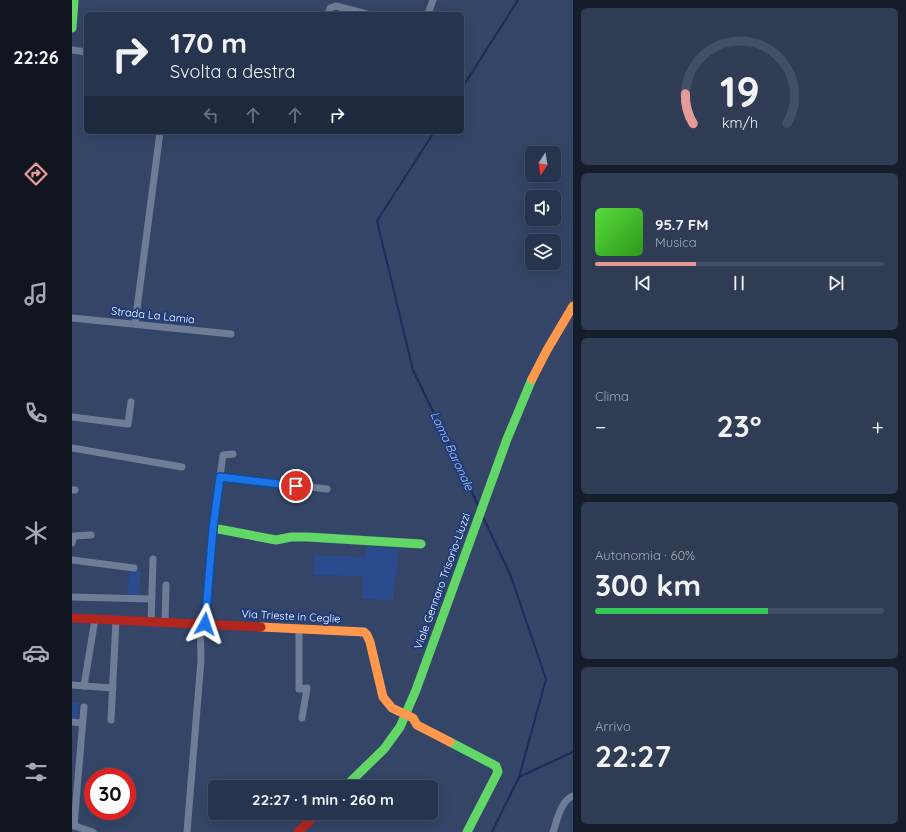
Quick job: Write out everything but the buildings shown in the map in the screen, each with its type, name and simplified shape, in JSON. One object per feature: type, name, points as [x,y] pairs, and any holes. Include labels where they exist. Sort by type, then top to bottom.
[{"type":"street","points":[[72,28],[74,0]]},
{"type":"street","points":[[429,12],[433,0]]},
{"type":"street","points":[[329,12],[330,8],[336,6],[359,12]]},
{"type":"street","points":[[72,50],[84,52]]},
{"type":"street","points":[[135,324],[160,134]]},
{"type":"street","name":"Viale Gennaro Trisorio-Liuzzi","points":[[351,780],[384,748],[400,728],[512,424],[526,390],[558,327],[573,306]]},
{"type":"street","name":"Strada La Lamia","points":[[72,318],[231,334]]},
{"type":"street","points":[[72,416],[128,424],[131,402]]},
{"type":"street","points":[[72,448],[182,468]]},
{"type":"street","points":[[187,832],[201,660],[202,624],[213,528],[223,455],[233,454]]},
{"type":"street","points":[[220,477],[327,489]]},
{"type":"street","points":[[213,528],[276,540],[284,537],[321,538],[398,544],[421,544]]},
{"type":"street","points":[[72,543],[74,536],[91,535]]},
{"type":"street","points":[[151,621],[153,559]]},
{"type":"street","points":[[72,560],[134,568]]},
{"type":"street","points":[[165,622],[166,585]]},
{"type":"street","points":[[72,597],[151,599]]},
{"type":"street","name":"Via Trieste in Ceglie","points":[[72,618],[364,632],[370,642],[383,698],[386,704],[391,708],[406,714]]},
{"type":"street","points":[[84,686],[95,619]]},
{"type":"street","points":[[111,720],[116,620]]},
{"type":"street","points":[[298,628],[299,689],[307,688],[302,718]]},
{"type":"street","points":[[72,685],[112,688]]},
{"type":"street","points":[[84,707],[75,769],[73,826],[93,832]]},
{"type":"street","points":[[406,714],[412,717],[417,725],[496,766],[498,772],[496,778],[467,832]]},
{"type":"street","points":[[72,722],[82,722]]},
{"type":"street","points":[[553,832],[565,802],[570,796],[573,796]]},
{"type":"street","points":[[298,832],[311,820]]},
{"type":"shaded area","points":[[366,546],[398,549],[393,600],[362,599],[363,576],[313,575],[314,555],[365,557]]},
{"type":"shaded area","points":[[129,570],[141,571],[139,596],[128,596]]},
{"type":"shaded area","points":[[72,703],[79,703],[78,718],[72,718]]},
{"type":"waterway","name":"Lama Baronale","points":[[464,85],[518,0]]},
{"type":"waterway","name":"Lama Baronale","points":[[433,134],[377,221],[413,370],[479,507]]},
{"type":"waterway","name":"Lama Baronale","points":[[483,517],[510,574],[546,679],[519,777],[492,832]]},
{"type":"waterway","points":[[519,777],[573,752]]},
{"type":"traffic: fast","points":[[72,28],[74,0]]},
{"type":"traffic: fast","points":[[352,780],[384,749],[400,727],[416,690],[507,439],[532,379]]},
{"type":"traffic: fast","points":[[213,528],[276,540],[291,537],[308,537],[421,544]]},
{"type":"traffic: fast","points":[[450,742],[496,766],[498,772],[467,832]]},
{"type":"traffic: slow","points":[[532,379],[573,306]]},
{"type":"traffic: slow","points":[[261,627],[364,632],[370,642],[383,697],[392,708],[413,718],[417,725],[450,742]]},
{"type":"traffic: jam","points":[[72,618],[261,627]]},
{"type":"traffic: jam","points":[[298,832],[311,820]]},
{"type":"route","points":[[205,624],[213,528],[220,477],[296,486]]}]
